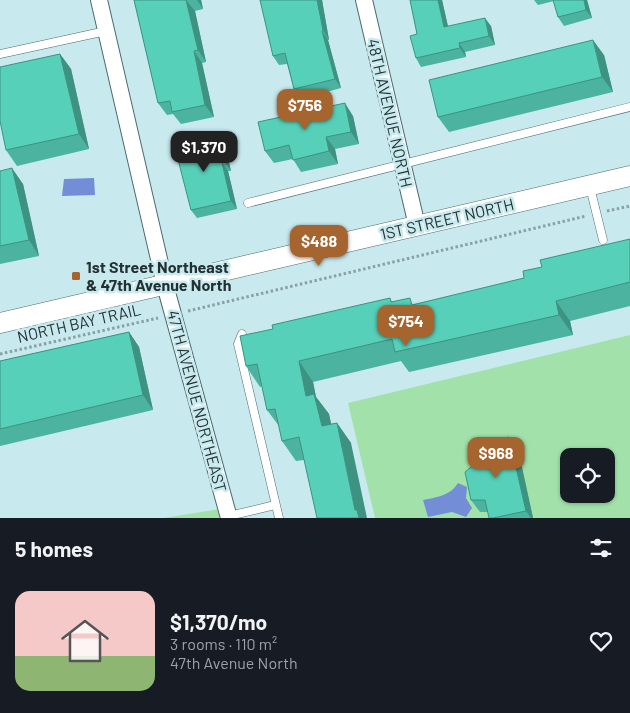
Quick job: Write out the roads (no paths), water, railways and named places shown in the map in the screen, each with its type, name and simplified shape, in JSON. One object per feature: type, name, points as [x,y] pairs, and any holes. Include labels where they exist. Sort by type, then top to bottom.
[{"type":"street","name":"47TH AVENUE NORTHEAST","points":[[98,0],[165,285],[229,517]]},
{"type":"street","name":"48TH AVENUE NORTH","points":[[364,0],[417,226]]},
{"type":"street","name":"1ST STREET NORTH","points":[[0,323],[630,176]]},
{"type":"lane","points":[[0,54],[106,31]]},
{"type":"lane","points":[[248,203],[630,106]]},
{"type":"lane","points":[[589,185],[603,240]]},
{"type":"lane","points":[[242,334],[238,344],[278,518]]},
{"type":"lane","points":[[229,517],[275,505]]},
{"type":"water","points":[[94,178],[95,195],[62,196],[64,179]]},
{"type":"water","points":[[458,483],[467,487],[466,498],[472,508],[466,517],[452,512],[428,517],[423,500],[447,493]]},
{"type":"place","name":"1st Street Northeast & 47th Avenue North","points":[[76,276]]}]
